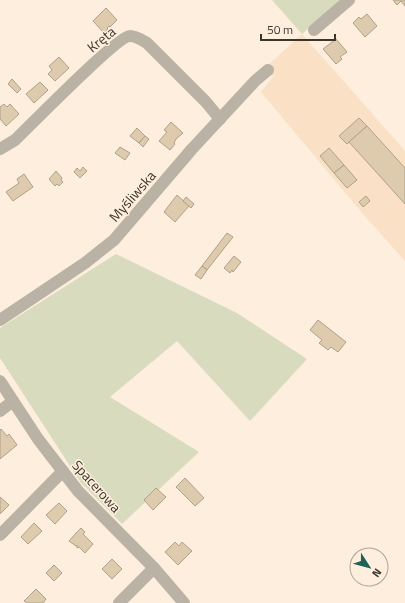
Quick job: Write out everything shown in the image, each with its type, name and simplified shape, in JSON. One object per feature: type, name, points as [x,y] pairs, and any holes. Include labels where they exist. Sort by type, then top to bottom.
[{"type":"street","points":[[314,30],[349,0]]},
{"type":"street","name":"Kręta","points":[[0,149],[15,140],[96,62],[122,39],[129,36],[137,37],[147,43],[206,102],[220,120]]},
{"type":"street","name":"Myśliwska","points":[[0,320],[86,263],[114,240],[192,149],[255,81],[268,70]]},
{"type":"street","name":"Spacerowa","points":[[0,381],[38,439],[78,491],[154,568],[184,603]]},
{"type":"street","points":[[0,411],[12,401]]},
{"type":"street","points":[[0,535],[63,471]]},
{"type":"street","points":[[119,603],[154,568]]},
{"type":"shaded area","points":[[302,34],[405,151],[405,261],[363,214],[261,92],[273,77],[265,68]]},
{"type":"green space","points":[[272,0],[341,0],[302,34]]},
{"type":"green space","points":[[116,254],[237,313],[307,359],[250,421],[177,341],[110,397],[199,452],[122,524],[81,483],[0,358],[0,328]]},
{"type":"building","points":[[393,0],[405,0],[405,6],[401,1],[397,5]]},
{"type":"building","points":[[106,8],[117,20],[107,28],[108,29],[104,33],[93,21]]},
{"type":"building","points":[[367,14],[377,26],[365,37],[353,23],[359,17],[361,19]]},
{"type":"building","points":[[336,39],[347,52],[340,57],[342,59],[336,64],[323,49]]},
{"type":"building","points":[[59,57],[69,68],[55,81],[48,74],[52,70],[49,66]]},
{"type":"building","points":[[12,79],[21,89],[17,93],[8,84]]},
{"type":"building","points":[[40,82],[48,90],[34,103],[26,94]]},
{"type":"building","points":[[4,104],[7,107],[10,104],[19,114],[6,126],[0,119],[0,107]]},
{"type":"building","points":[[359,118],[367,126],[347,144],[339,136]]},
{"type":"building","points":[[171,122],[183,133],[176,139],[175,144],[170,150],[159,141],[167,132],[164,130]]},
{"type":"building","points":[[367,126],[405,168],[405,204],[349,142]]},
{"type":"building","points":[[137,128],[145,136],[139,143],[130,136]]},
{"type":"building","points":[[145,136],[149,139],[143,147],[139,143]]},
{"type":"building","points":[[120,147],[130,153],[125,160],[115,153]]},
{"type":"building","points":[[329,148],[344,165],[334,173],[320,156]]},
{"type":"building","points":[[344,165],[357,180],[347,188],[334,173]]},
{"type":"building","points":[[83,167],[87,171],[80,178],[74,172],[77,168],[80,171]]},
{"type":"building","points":[[56,171],[62,178],[61,180],[63,182],[59,186],[57,184],[55,186],[49,179]]},
{"type":"building","points":[[24,174],[33,187],[13,201],[6,192],[19,183],[17,179]]},
{"type":"building","points":[[177,195],[189,206],[175,222],[164,212]]},
{"type":"building","points":[[366,196],[370,201],[363,207],[359,202]]},
{"type":"building","points":[[186,197],[194,204],[191,208],[183,201]]},
{"type":"building","points":[[227,233],[233,237],[207,270],[202,266]]},
{"type":"building","points":[[234,256],[241,262],[233,272],[232,270],[230,273],[224,268]]},
{"type":"building","points":[[202,266],[207,270],[201,279],[195,275]]},
{"type":"building","points":[[318,320],[346,342],[338,352],[331,347],[328,350],[319,343],[322,340],[310,330]]},
{"type":"building","points":[[1,429],[7,436],[9,434],[17,445],[0,459],[0,430]]},
{"type":"building","points":[[185,478],[204,498],[195,506],[176,487]]},
{"type":"building","points":[[156,488],[166,497],[153,510],[144,500]]},
{"type":"building","points":[[0,497],[9,505],[0,514]]},
{"type":"building","points":[[59,503],[67,511],[55,524],[46,515]]},
{"type":"building","points":[[34,523],[42,531],[28,544],[21,537]]},
{"type":"building","points":[[81,528],[85,532],[83,534],[93,544],[85,553],[79,547],[77,548],[77,545],[76,546],[69,541]]},
{"type":"building","points":[[175,542],[179,546],[182,542],[192,551],[178,565],[165,552]]},
{"type":"building","points":[[112,559],[122,569],[112,579],[102,569]]},
{"type":"building","points":[[54,565],[62,573],[54,581],[46,573]]},
{"type":"building","points":[[36,589],[46,599],[43,603],[27,603],[24,601]]}]
